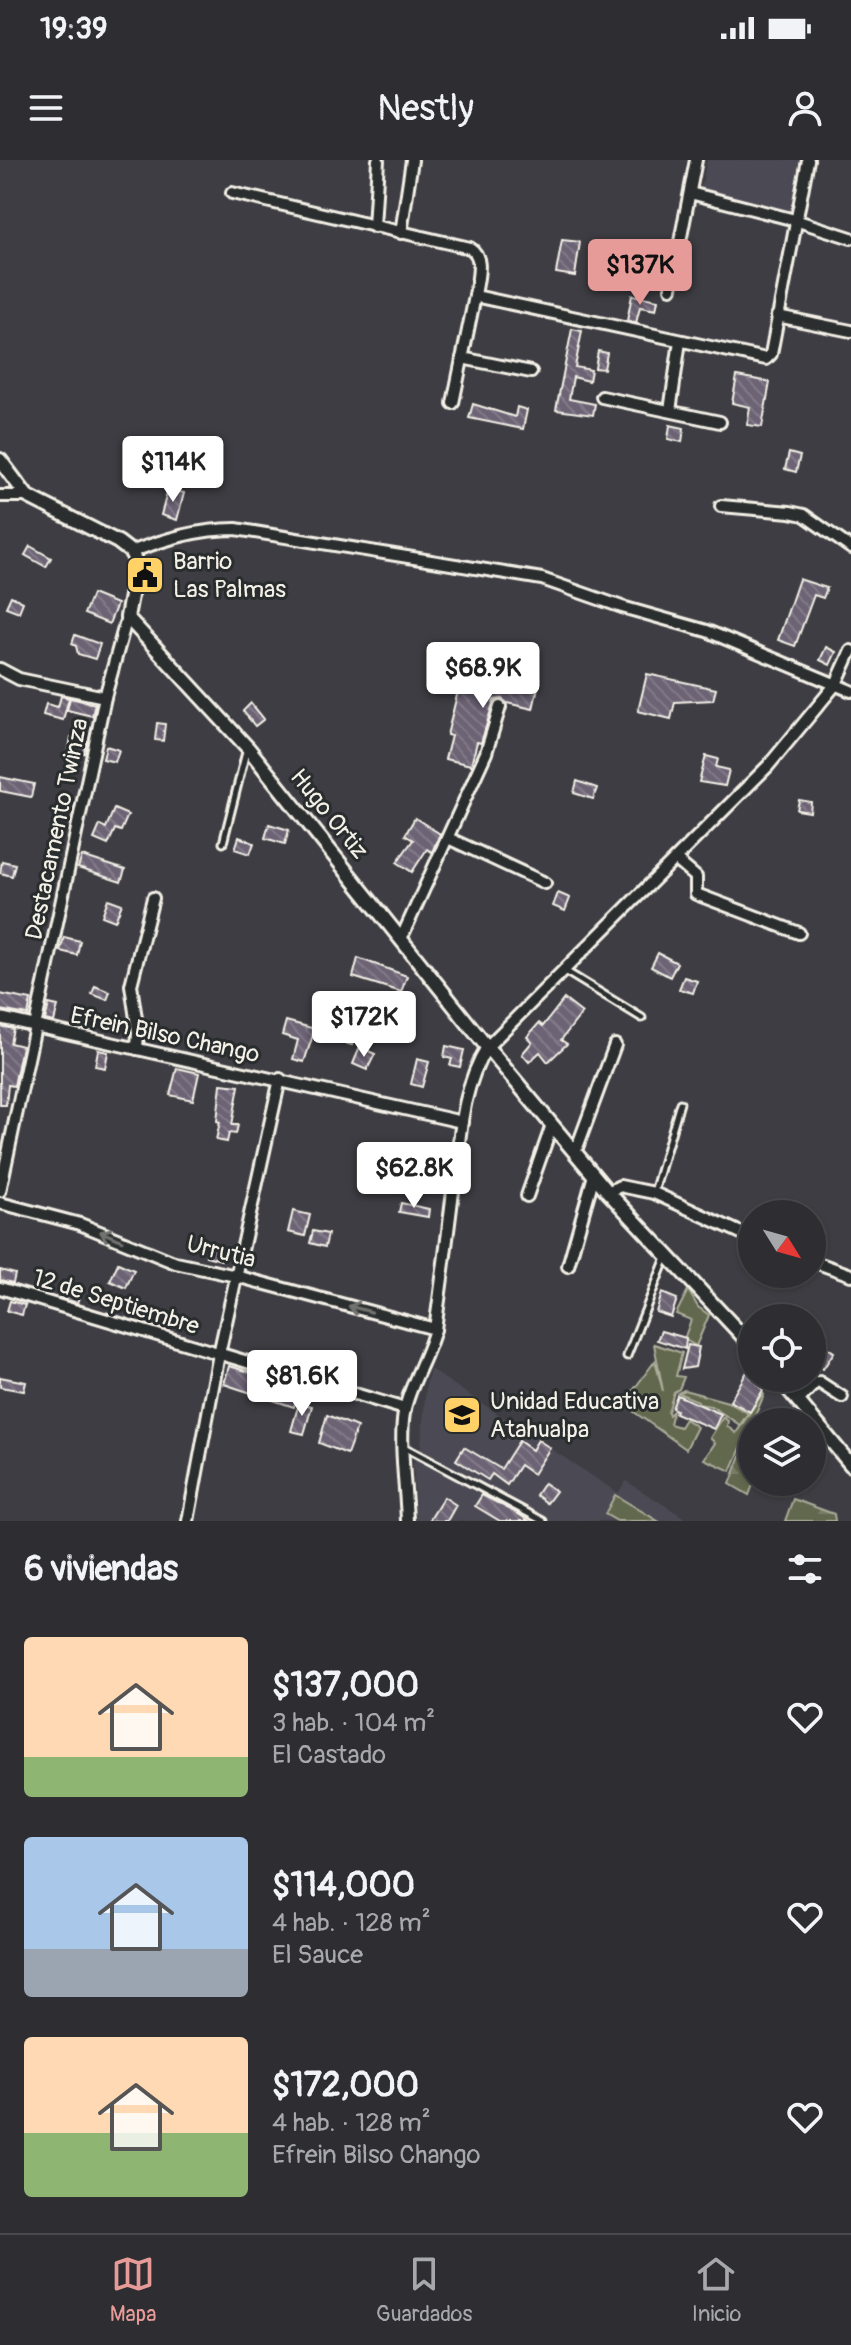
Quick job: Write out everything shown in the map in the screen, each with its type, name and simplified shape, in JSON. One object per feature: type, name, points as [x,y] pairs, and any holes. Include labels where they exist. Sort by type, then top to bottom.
[{"type":"street","points":[[374,227],[378,160]]},
{"type":"street","points":[[401,233],[412,160]]},
{"type":"street","points":[[671,288],[696,160]]},
{"type":"street","points":[[475,296],[766,359],[771,354],[808,160]]},
{"type":"street","points":[[232,193],[476,251],[479,257],[475,296],[453,403]]},
{"type":"street","points":[[690,193],[851,238]]},
{"type":"street","points":[[777,316],[851,331]]},
{"type":"street","points":[[670,411],[680,341]]},
{"type":"street","points":[[462,358],[531,372]]},
{"type":"street","points":[[602,397],[720,422]]},
{"type":"street","points":[[0,460],[27,496],[118,542],[131,552],[137,564],[127,617]]},
{"type":"street","points":[[0,496],[27,496]]},
{"type":"street","points":[[721,506],[804,515],[851,548]]},
{"type":"street","points":[[131,552],[169,538],[217,529],[236,529],[542,579],[622,607],[707,631],[851,691]]},
{"type":"street","name":"Destacamento Twinza","points":[[0,1191],[105,697],[127,617]]},
{"type":"street","name":"Hugo Ortiz","points":[[127,617],[248,748],[487,1047],[608,1192],[738,1331]]},
{"type":"street","points":[[407,1521],[405,1409],[435,1329],[462,1122],[472,1073],[487,1047],[768,766],[836,684],[851,651]]},
{"type":"street","points":[[0,669],[19,679],[105,697]]},
{"type":"street","points":[[401,939],[486,753],[500,707]]},
{"type":"street","points":[[448,838],[545,883]]},
{"type":"street","points":[[675,859],[696,877],[696,894],[799,933]]},
{"type":"street","points":[[137,1049],[138,1032],[131,985],[153,898]]},
{"type":"street","name":"Efrein Bilso Chango","points":[[0,1018],[462,1122]]},
{"type":"street","points":[[575,1153],[615,1045]]},
{"type":"street","points":[[188,1521],[219,1354],[280,1079]]},
{"type":"street","points":[[527,1196],[552,1125]]},
{"type":"street","points":[[568,1266],[594,1175]]},
{"type":"street","points":[[608,1192],[620,1186],[654,1193],[738,1232]]},
{"type":"street","name":"Urrutia","points":[[0,1203],[80,1224],[176,1263],[435,1329]]},
{"type":"street","points":[[826,1266],[851,1275]]},
{"type":"street","name":"12 de Septiembre","points":[[0,1288],[405,1409]]},
{"type":"street","points":[[798,1401],[819,1382],[842,1397]]},
{"type":"street","points":[[791,1392],[851,1465]]},
{"type":"lane","points":[[223,843],[248,748]]},
{"type":"lane","points":[[564,970],[642,1018]]},
{"type":"lane","points":[[654,1193],[680,1103]]},
{"type":"lane","points":[[627,1356],[668,1254]]},
{"type":"lane","points":[[404,1447],[543,1521]]},
{"type":"shaded area","points":[[707,160],[802,160],[791,215],[700,193]]},
{"type":"shaded area","name":"Unidad Educativa Atahualpa","points":[[430,1369],[618,1493],[626,1481],[690,1521],[416,1521],[413,1464],[421,1445]]},
{"type":"green space","points":[[688,1290],[698,1307],[709,1315],[696,1346],[684,1339],[691,1320],[676,1314]]},
{"type":"green space","points":[[654,1344],[682,1353],[676,1376],[684,1377],[679,1389],[674,1392],[668,1412],[669,1415],[673,1411],[670,1424],[680,1427],[685,1419],[697,1427],[686,1449],[623,1404],[655,1361],[663,1391]]},
{"type":"green space","points":[[684,1390],[728,1402],[739,1408],[738,1424],[711,1406],[698,1404],[698,1401],[678,1393]]},
{"type":"green space","points":[[763,1393],[758,1408],[753,1408]]},
{"type":"green space","points":[[723,1417],[728,1421],[727,1426],[736,1433],[738,1430],[738,1455],[731,1471],[704,1459],[715,1443],[710,1438]]},
{"type":"green space","points":[[738,1463],[738,1489],[730,1484]]},
{"type":"green space","points":[[615,1495],[658,1521],[617,1521],[605,1514]]},
{"type":"green space","points":[[793,1499],[834,1514],[835,1521],[785,1521]]},
{"type":"building","points":[[562,240],[580,242],[575,276],[556,273]]},
{"type":"building","points":[[632,295],[658,300],[656,310],[640,307],[636,323],[627,321]]},
{"type":"building","points":[[572,329],[582,331],[575,367],[591,370],[589,381],[573,377],[569,399],[595,404],[593,415],[556,410]]},
{"type":"building","points":[[598,351],[607,353],[604,369],[595,368]]},
{"type":"building","points":[[737,376],[770,382],[762,427],[747,425],[750,407],[732,403]]},
{"type":"building","points":[[473,404],[515,417],[517,407],[527,410],[523,429],[469,418]]},
{"type":"building","points":[[670,425],[684,428],[682,442],[668,439]]},
{"type":"building","points":[[789,453],[800,456],[796,472],[785,469]]},
{"type":"building","points":[[168,489],[184,493],[177,520],[161,515]]},
{"type":"building","points":[[30,546],[51,558],[46,567],[25,555]]},
{"type":"building","points":[[799,579],[827,588],[823,598],[814,595],[795,646],[778,640]]},
{"type":"building","points":[[92,594],[117,604],[109,624],[84,614]]},
{"type":"building","points":[[11,596],[23,602],[19,612],[6,607]]},
{"type":"building","points":[[75,635],[100,644],[95,659],[78,654],[76,646],[72,644]]},
{"type":"building","points":[[826,647],[836,652],[830,665],[820,660]]},
{"type":"building","points":[[511,671],[540,678],[533,709],[502,699],[494,700],[471,765],[445,759],[451,736],[447,735],[462,675],[507,686]]},
{"type":"building","points":[[647,674],[716,689],[713,700],[675,702],[671,719],[638,711]]},
{"type":"building","points":[[61,696],[69,698],[63,720],[43,715],[46,704],[58,707]]},
{"type":"building","points":[[70,698],[95,704],[92,716],[67,710]]},
{"type":"building","points":[[251,703],[264,719],[255,726],[243,711]]},
{"type":"building","points":[[157,723],[165,724],[163,741],[155,740]]},
{"type":"building","points":[[71,737],[87,741],[84,753],[69,749]]},
{"type":"building","points":[[106,746],[119,750],[115,762],[103,759]]},
{"type":"building","points":[[706,756],[718,759],[716,767],[729,770],[725,786],[699,782]]},
{"type":"building","points":[[0,777],[34,784],[31,797],[0,791]]},
{"type":"building","points":[[577,781],[597,788],[593,799],[574,793]]},
{"type":"building","points":[[799,800],[811,802],[810,812],[797,810]]},
{"type":"building","points":[[114,809],[128,815],[121,831],[115,829],[108,845],[94,839],[100,825],[106,828]]},
{"type":"building","points":[[415,818],[440,834],[432,852],[427,849],[412,872],[397,862],[413,840],[405,835]]},
{"type":"building","points":[[269,824],[289,830],[285,844],[265,838]]},
{"type":"building","points":[[239,837],[254,843],[250,854],[235,849]]},
{"type":"building","points":[[82,856],[125,870],[121,882],[78,868]]},
{"type":"building","points":[[2,861],[15,864],[12,876],[0,873]]},
{"type":"building","points":[[558,893],[570,898],[565,911],[553,906]]},
{"type":"building","points":[[108,899],[122,904],[115,921],[102,916]]},
{"type":"building","points":[[64,937],[80,941],[77,955],[60,951]]},
{"type":"building","points":[[658,953],[677,963],[670,977],[651,967]]},
{"type":"building","points":[[358,958],[407,976],[401,992],[353,977]]},
{"type":"building","points":[[684,977],[697,981],[693,993],[679,989]]},
{"type":"building","points":[[95,986],[110,992],[107,1000],[92,994]]},
{"type":"building","points":[[0,994],[31,1000],[28,1015],[0,1010]]},
{"type":"building","points":[[356,997],[381,1006],[375,1025],[360,1020],[352,1045],[341,1042]]},
{"type":"building","points":[[564,999],[582,1013],[561,1040],[567,1044],[548,1062],[540,1052],[529,1062],[522,1054],[532,1042],[527,1037],[539,1023],[543,1026]]},
{"type":"building","points":[[49,1004],[58,1006],[54,1022],[45,1020]]},
{"type":"building","points":[[286,1021],[315,1029],[304,1062],[293,1059],[298,1040],[282,1035]]},
{"type":"building","points":[[0,1026],[13,1029],[10,1043],[22,1046],[14,1086],[8,1085],[6,1105],[0,1105]]},
{"type":"building","points":[[446,1046],[464,1050],[460,1067],[450,1065],[452,1059],[444,1057]]},
{"type":"building","points":[[360,1047],[375,1054],[367,1070],[353,1064]]},
{"type":"building","points":[[98,1050],[108,1052],[105,1068],[95,1066]]},
{"type":"building","points":[[417,1059],[429,1062],[422,1087],[411,1084]]},
{"type":"building","points":[[177,1068],[199,1073],[193,1100],[170,1095]]},
{"type":"building","points":[[221,1084],[239,1086],[232,1125],[238,1125],[236,1134],[229,1133],[227,1142],[216,1140]]},
{"type":"building","points":[[401,1203],[429,1209],[428,1217],[399,1212]]},
{"type":"building","points":[[293,1211],[310,1215],[305,1236],[288,1232]]},
{"type":"building","points":[[313,1231],[328,1234],[325,1247],[310,1243]]},
{"type":"building","points":[[209,1246],[223,1249],[221,1260],[206,1256]]},
{"type":"building","points":[[118,1263],[134,1270],[126,1288],[110,1281]]},
{"type":"building","points":[[0,1270],[15,1274],[13,1283],[0,1280]]},
{"type":"building","points":[[64,1286],[81,1291],[77,1303],[60,1298]]},
{"type":"building","points":[[662,1293],[677,1299],[671,1317],[656,1312]]},
{"type":"building","points":[[10,1301],[25,1305],[22,1315],[7,1311]]},
{"type":"building","points":[[661,1331],[686,1338],[685,1349],[657,1340]]},
{"type":"building","points":[[688,1345],[699,1347],[695,1367],[682,1369]]},
{"type":"building","points":[[826,1347],[834,1352],[826,1364]]},
{"type":"building","points":[[229,1366],[300,1387],[294,1407],[224,1384]]},
{"type":"building","points":[[0,1377],[26,1382],[24,1391],[0,1387]]},
{"type":"building","points":[[738,1387],[738,1392],[762,1392],[752,1408],[743,1408],[730,1401]]},
{"type":"building","points":[[677,1395],[721,1414],[714,1429],[675,1413],[676,1410],[672,1408]]},
{"type":"building","points":[[299,1403],[312,1406],[304,1434],[291,1431]]},
{"type":"building","points":[[327,1415],[357,1427],[347,1454],[319,1443]]},
{"type":"building","points":[[538,1440],[550,1448],[533,1474],[520,1465],[507,1485],[492,1474],[488,1480],[456,1460],[464,1447],[501,1469],[519,1441],[532,1450]]},
{"type":"building","points":[[544,1483],[556,1491],[547,1503],[536,1495]]},
{"type":"building","points":[[482,1495],[529,1521],[500,1521],[475,1506]]},
{"type":"building","points":[[444,1497],[456,1505],[447,1521],[429,1521]]},
{"type":"place","name":"Barrio Las Palmas","points":[[145,575]]},
{"type":"place","name":"Unidad Educativa Atahualpa","points":[[462,1415]]}]
